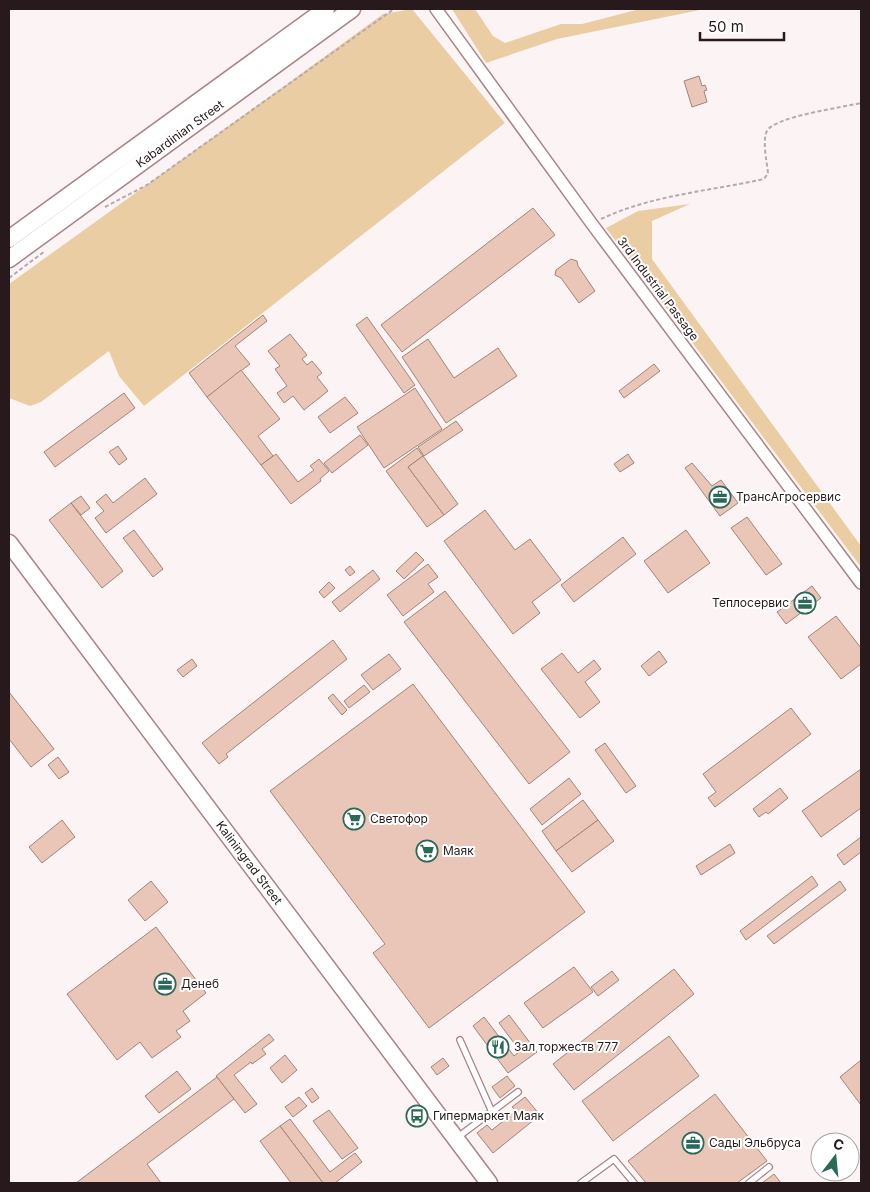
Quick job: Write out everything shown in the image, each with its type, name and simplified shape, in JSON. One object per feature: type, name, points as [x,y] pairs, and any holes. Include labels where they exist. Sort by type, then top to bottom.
[{"type":"main road","name":"Kabardinian Street","points":[[9,238],[326,9]]},
{"type":"main road","name":"Kabardinian Street","points":[[9,259],[352,9]]},
{"type":"main road","name":"Kaliningrad Street","points":[[9,543],[489,1183]]},
{"type":"street","name":"3rd Industrial Passage","points":[[436,9],[592,224],[861,583]]},
{"type":"lane","points":[[460,1040],[492,1112]]},
{"type":"lane","points":[[456,1139],[518,1092]]},
{"type":"lane","points":[[581,1183],[614,1158],[634,1183]]},
{"type":"lane","points":[[749,1183],[769,1167]]},
{"type":"path","points":[[104,208],[147,184],[394,9]]},
{"type":"path","points":[[592,224],[620,210],[645,203],[764,179],[768,173],[765,139],[767,130],[773,124],[791,118],[861,103]]},
{"type":"path","points":[[9,278],[48,248]]},
{"type":"shaded area","points":[[412,9],[505,123],[144,406],[119,376],[109,351],[41,402],[30,406],[9,398],[9,284],[383,14]]},
{"type":"shaded area","points":[[452,9],[475,9],[493,36],[505,43],[561,24],[582,24],[640,9],[705,9],[557,39],[486,63]]},
{"type":"shaded area","points":[[690,204],[652,221],[652,259],[861,546],[861,567],[606,228],[638,211]]},
{"type":"building","points":[[699,76],[702,86],[705,85],[707,90],[704,91],[707,102],[692,107],[684,81]]},
{"type":"building","points":[[533,208],[555,235],[402,352],[381,325]]},
{"type":"building","points":[[571,259],[577,261],[578,266],[595,291],[579,303],[561,278],[555,275],[556,270]]},
{"type":"building","points":[[263,315],[267,321],[235,346],[250,364],[207,397],[189,373]]},
{"type":"building","points":[[367,317],[415,385],[404,393],[356,325]]},
{"type":"building","points":[[290,334],[307,355],[302,359],[307,365],[312,361],[322,373],[317,377],[328,391],[304,410],[293,396],[284,403],[277,393],[287,386],[275,369],[280,366],[268,351]]},
{"type":"building","points":[[428,339],[454,378],[498,348],[517,376],[446,423],[402,357]]},
{"type":"building","points":[[654,364],[660,371],[624,398],[619,391]]},
{"type":"building","points":[[241,370],[280,419],[258,436],[273,456],[261,465],[207,397]]},
{"type":"building","points":[[415,388],[442,429],[384,468],[357,427]]},
{"type":"building","points":[[124,393],[135,408],[55,467],[44,452]]},
{"type":"building","points":[[345,397],[358,413],[330,433],[318,417]]},
{"type":"building","points":[[456,421],[463,430],[424,456],[418,447]]},
{"type":"building","points":[[360,435],[368,445],[332,473],[324,463]]},
{"type":"building","points":[[118,446],[127,459],[119,465],[109,452]]},
{"type":"building","points":[[417,448],[423,456],[408,467],[444,515],[427,527],[386,471]]},
{"type":"building","points":[[276,454],[298,482],[314,470],[310,466],[319,459],[329,471],[320,479],[321,481],[291,504],[261,465]]},
{"type":"building","points":[[628,454],[634,463],[620,472],[614,464]]},
{"type":"building","points":[[423,456],[458,504],[444,515],[408,467]]},
{"type":"building","points":[[692,463],[712,486],[721,480],[738,503],[720,516],[685,468]]},
{"type":"building","points":[[145,478],[157,494],[106,533],[95,518],[104,511],[96,502],[106,494],[113,503]]},
{"type":"building","points":[[81,496],[90,508],[81,515],[71,503]]},
{"type":"building","points":[[71,503],[123,571],[102,588],[49,520]]},
{"type":"building","points":[[485,510],[515,550],[530,539],[561,580],[532,602],[540,613],[513,634],[444,541]]},
{"type":"building","points":[[747,517],[782,564],[766,575],[731,528]]},
{"type":"building","points":[[134,530],[163,569],[153,577],[123,538]]},
{"type":"building","points":[[686,530],[710,563],[668,593],[644,561]]},
{"type":"building","points":[[623,537],[636,554],[574,602],[561,585]]},
{"type":"building","points":[[416,552],[424,560],[404,579],[396,571]]},
{"type":"building","points":[[428,564],[438,577],[428,584],[434,592],[403,616],[387,595]]},
{"type":"building","points":[[350,566],[355,572],[350,576],[345,570]]},
{"type":"building","points":[[373,570],[380,579],[340,612],[332,602]]},
{"type":"building","points":[[329,582],[335,588],[324,598],[319,592]]},
{"type":"building","points":[[812,586],[821,598],[786,624],[777,612]]},
{"type":"building","points":[[445,591],[570,752],[529,784],[404,622]]},
{"type":"building","points":[[836,616],[861,648],[861,664],[841,679],[808,637]]},
{"type":"building","points":[[333,640],[347,659],[226,754],[228,757],[219,764],[202,743]]},
{"type":"building","points":[[659,651],[667,662],[649,676],[641,666]]},
{"type":"building","points":[[562,653],[578,673],[594,660],[601,669],[585,682],[600,702],[580,718],[541,669]]},
{"type":"building","points":[[389,654],[401,669],[373,690],[361,675]]},
{"type":"building","points":[[192,659],[197,666],[183,677],[177,670]]},
{"type":"building","name":"Маяк","points":[[413,684],[585,912],[429,1028],[373,953],[385,944],[270,791]]},
{"type":"building","points":[[364,685],[370,692],[349,708],[344,701]]},
{"type":"building","points":[[9,692],[54,749],[31,767],[9,739]]},
{"type":"building","points":[[333,694],[347,710],[342,715],[328,698]]},
{"type":"building","points":[[791,708],[811,734],[715,807],[708,798],[716,792],[703,774]]},
{"type":"building","points":[[605,743],[636,786],[626,793],[595,750]]},
{"type":"building","points":[[58,757],[69,772],[59,779],[48,765]]},
{"type":"building","points":[[861,769],[861,808],[821,837],[802,811]]},
{"type":"building","points":[[569,778],[581,794],[542,825],[530,809]]},
{"type":"building","points":[[780,788],[788,798],[768,814],[766,812],[759,817],[753,809]]},
{"type":"building","points":[[583,800],[598,820],[556,851],[542,831]]},
{"type":"building","points":[[62,820],[75,837],[42,863],[29,847]]},
{"type":"building","points":[[598,820],[614,841],[572,872],[556,851]]},
{"type":"building","points":[[861,837],[861,852],[844,865],[837,855]]},
{"type":"building","points":[[730,844],[735,853],[701,875],[696,866]]},
{"type":"building","points":[[812,876],[818,885],[746,940],[740,931]]},
{"type":"building","points":[[151,881],[168,902],[145,921],[128,900]]},
{"type":"building","points":[[840,881],[846,890],[774,944],[767,936]]},
{"type":"building","points":[[156,927],[206,993],[183,1011],[190,1021],[176,1031],[181,1037],[152,1058],[140,1042],[117,1060],[67,994]]},
{"type":"building","points":[[574,967],[593,992],[543,1028],[524,1003]]},
{"type":"building","points":[[674,969],[694,994],[574,1090],[553,1064]]},
{"type":"building","points":[[612,971],[619,980],[598,996],[591,987]]},
{"type":"building","points":[[509,1015],[537,1052],[508,1073],[473,1026],[484,1017],[514,1056],[520,1051],[499,1023]]},
{"type":"building","points":[[269,1034],[274,1040],[262,1049],[266,1054],[252,1064],[251,1062],[234,1075],[257,1104],[245,1113],[216,1076]]},
{"type":"building","points":[[669,1036],[699,1076],[613,1141],[582,1101]]},
{"type":"building","points":[[285,1055],[297,1070],[282,1083],[270,1068]]},
{"type":"building","points":[[443,1058],[449,1066],[437,1075],[431,1067]]},
{"type":"building","points":[[861,1060],[861,1105],[840,1077]]},
{"type":"building","points":[[177,1071],[191,1089],[159,1113],[145,1096]]},
{"type":"building","points":[[507,1076],[515,1086],[500,1098],[492,1087]]},
{"type":"building","points":[[217,1077],[234,1099],[147,1164],[161,1183],[76,1183]]},
{"type":"building","points":[[312,1088],[319,1098],[312,1103],[305,1093]]},
{"type":"building","points":[[715,1094],[767,1161],[737,1183],[646,1183],[628,1161]]},
{"type":"building","points":[[299,1097],[307,1106],[293,1117],[285,1107]]},
{"type":"building","points":[[525,1097],[540,1115],[493,1153],[477,1133],[487,1125],[492,1130],[516,1111],[512,1107]]},
{"type":"building","points":[[329,1110],[358,1148],[342,1159],[313,1121]]},
{"type":"building","points":[[290,1119],[330,1172],[355,1153],[362,1162],[335,1183],[323,1183],[280,1126]]},
{"type":"building","points":[[280,1126],[323,1183],[291,1183],[260,1141]]},
{"type":"building","points":[[774,1174],[781,1183],[762,1183]]},
{"type":"place","name":"ТрансАгросервис","points":[[720,497]]},
{"type":"place","name":"Теплосервис","points":[[805,603]]},
{"type":"place","name":"Светофор","points":[[354,819]]},
{"type":"place","name":"Маяк","points":[[427,851]]},
{"type":"place","name":"Денеб","points":[[165,984]]},
{"type":"place","name":"Зал торжеств 777","points":[[498,1047]]},
{"type":"place","name":"Гипермаркет Маяк","points":[[417,1116]]},
{"type":"place","name":"Сады Эльбруса","points":[[693,1143]]}]
